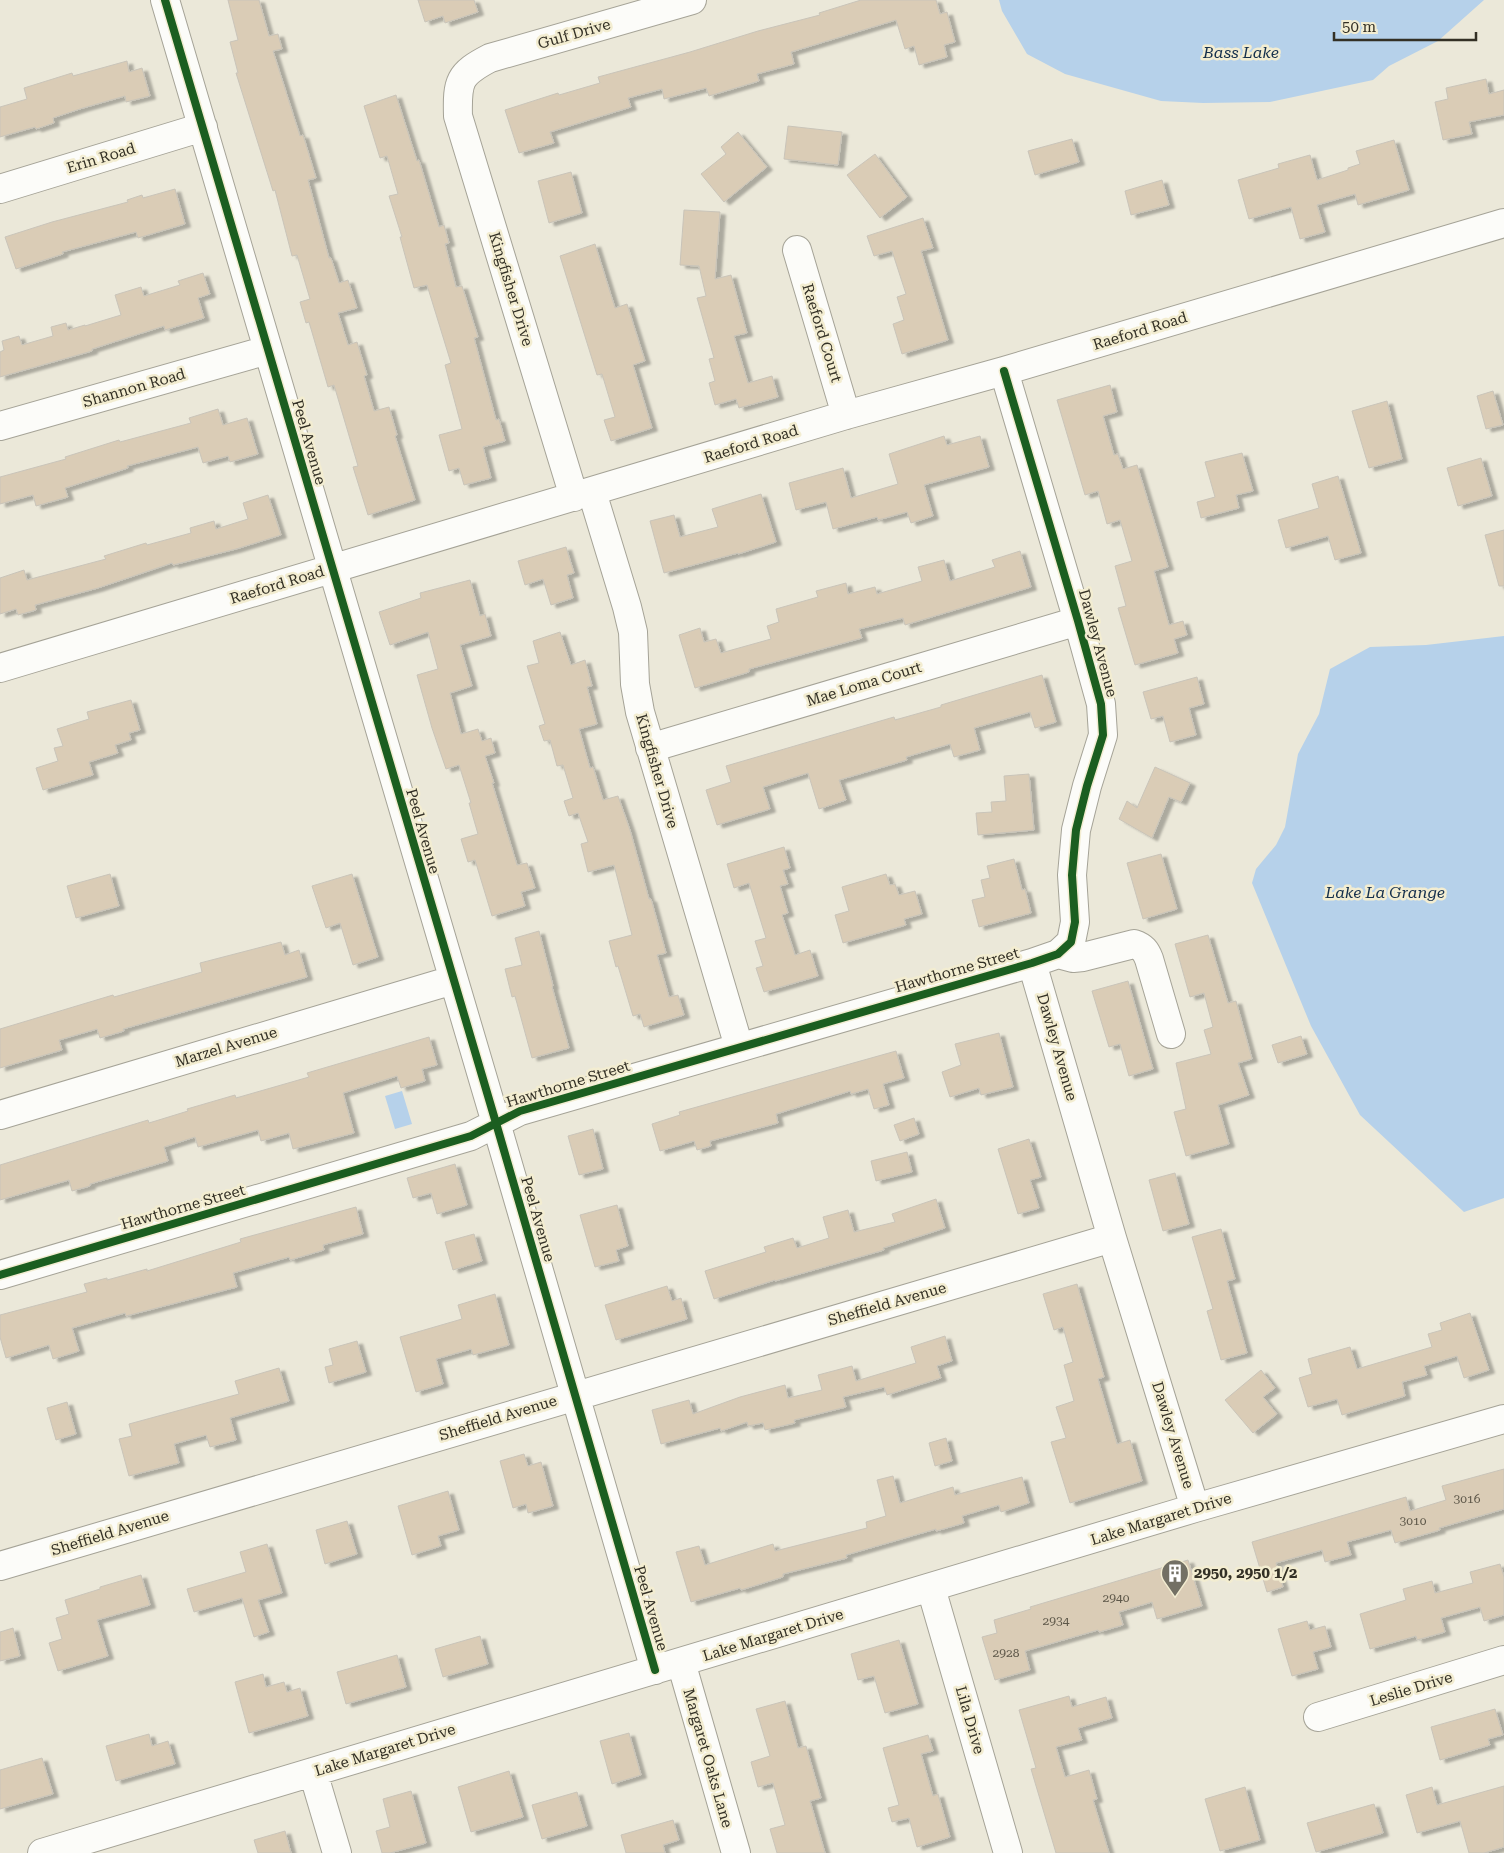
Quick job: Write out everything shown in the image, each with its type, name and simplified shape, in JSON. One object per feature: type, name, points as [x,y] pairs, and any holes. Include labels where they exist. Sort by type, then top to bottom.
[{"type":"street","name":"Peel Avenue","points":[[165,0],[655,1670]]},
{"type":"street","name":"Gulf Drive","points":[[462,80],[471,68],[490,58],[692,0]]},
{"type":"street","name":"Kingfisher Drive","points":[[462,80],[457,98],[458,116],[583,495],[627,607],[633,632],[635,684],[640,712],[739,1047]]},
{"type":"street","name":"Erin Road","points":[[0,189],[203,128]]},
{"type":"street","name":"Raeford Road","points":[[0,668],[846,415],[1004,371],[1504,223]]},
{"type":"street","name":"Raeford Court","points":[[797,250],[846,415]]},
{"type":"street","name":"Shannon Road","points":[[0,426],[268,350]]},
{"type":"street","name":"Dawley Avenue","points":[[1004,371],[1101,704],[1103,735],[1076,830],[1072,875],[1075,922],[1071,942],[1058,954]]},
{"type":"street","name":"Mae Loma Court","points":[[650,748],[1078,621]]},
{"type":"street","points":[[1032,963],[1058,954],[1073,958],[1134,944],[1142,947],[1149,959],[1171,1034]]},
{"type":"street","name":"Dawley Avenue","points":[[1032,963],[1112,1238],[1195,1508]]},
{"type":"street","name":"Hawthorne Street","points":[[0,1275],[471,1136],[520,1111],[1032,963]]},
{"type":"street","name":"Marzel Avenue","points":[[0,1115],[453,980]]},
{"type":"street","name":"Sheffield Avenue","points":[[0,1566],[1112,1238]]},
{"type":"street","name":"Lake Margaret Drive","points":[[51,1852],[1195,1508],[1504,1419]]},
{"type":"street","name":"Lila Drive","points":[[931,1588],[1008,1853]]},
{"type":"street","name":"Leslie Drive","points":[[1318,1717],[1504,1660]]},
{"type":"street","name":"Margaret Oaks Lane","points":[[681,1662],[736,1853]]},
{"type":"street","points":[[313,1772],[337,1853]]},
{"type":"water","name":"Bass Lake","points":[[999,0],[1484,0],[1438,41],[1389,66],[1373,80],[1270,102],[1203,103],[1161,101],[1065,74],[1027,54],[1002,11]]},
{"type":"water","name":"Lake La Grange","points":[[1504,636],[1504,1198],[1464,1212],[1360,1115],[1311,1026],[1252,883],[1256,869],[1276,845],[1285,827],[1298,754],[1319,714],[1330,669],[1370,647],[1426,645]]},
{"type":"water","points":[[402,1091],[412,1124],[395,1129],[385,1096]]},
{"type":"building","points":[[228,0],[259,0],[269,36],[278,34],[282,49],[273,51],[300,136],[303,135],[316,178],[308,180],[329,258],[331,258],[339,283],[348,280],[357,308],[338,313],[348,345],[357,342],[367,375],[364,376],[374,411],[389,407],[397,435],[395,436],[415,500],[368,515],[353,467],[358,466],[334,385],[328,387],[309,322],[306,323],[300,302],[310,299],[297,255],[292,256],[275,190],[273,191],[236,73],[238,73],[230,42],[238,40]]},
{"type":"building","points":[[418,0],[474,0],[478,12],[445,23],[443,16],[425,22]]},
{"type":"building","points":[[861,0],[936,0],[940,14],[947,12],[955,42],[944,45],[947,57],[919,65],[914,46],[905,49],[896,20],[791,52],[794,64],[757,74],[759,81],[709,96],[706,88],[664,99],[662,89],[628,98],[631,107],[550,132],[554,143],[519,153],[505,110],[558,93],[559,95],[600,83],[598,77],[820,15],[819,13]]},
{"type":"building","points":[[127,61],[129,72],[142,68],[150,96],[126,102],[125,96],[53,118],[54,123],[36,129],[35,127],[0,137],[0,107],[27,99],[24,88],[72,73],[73,76]]},
{"type":"building","points":[[1486,79],[1489,94],[1504,90],[1504,115],[1469,122],[1472,134],[1443,140],[1435,102],[1448,99],[1446,88]]},
{"type":"building","points":[[396,95],[417,161],[419,160],[439,227],[444,225],[449,243],[445,244],[456,287],[462,286],[478,337],[474,338],[496,420],[499,419],[505,441],[483,447],[491,478],[464,485],[459,468],[449,471],[439,435],[462,429],[445,365],[451,363],[427,285],[414,288],[400,237],[402,237],[389,196],[398,194],[387,156],[380,158],[364,106]]},
{"type":"building","points":[[788,126],[842,132],[838,165],[784,159]]},
{"type":"building","points":[[738,132],[767,167],[724,202],[701,174],[726,154],[721,147]]},
{"type":"building","points":[[1072,139],[1079,162],[1035,175],[1028,151]]},
{"type":"building","points":[[1394,140],[1409,190],[1358,205],[1355,194],[1317,205],[1325,232],[1300,239],[1291,207],[1249,219],[1238,180],[1279,168],[1278,164],[1310,155],[1317,180],[1360,164],[1356,151]]},
{"type":"building","points":[[875,154],[907,197],[880,218],[847,175]]},
{"type":"building","points":[[571,172],[582,213],[549,223],[538,181]]},
{"type":"building","points":[[1162,180],[1169,205],[1131,215],[1125,191]]},
{"type":"building","points":[[175,189],[185,224],[138,238],[136,232],[62,252],[63,254],[16,269],[5,237],[52,222],[128,202],[127,200],[142,195],[143,198]]},
{"type":"building","points":[[684,210],[720,212],[715,279],[731,275],[747,333],[734,336],[748,383],[772,376],[778,397],[739,408],[736,399],[715,405],[709,383],[715,381],[709,359],[714,358],[697,298],[706,296],[699,266],[680,265]]},
{"type":"building","points":[[923,218],[933,248],[921,251],[948,340],[902,354],[893,324],[904,320],[897,297],[906,294],[892,251],[874,256],[867,236]]},
{"type":"building","points":[[595,244],[615,308],[627,304],[645,361],[633,365],[652,428],[611,441],[604,420],[615,417],[602,374],[597,375],[560,256]]},
{"type":"building","points":[[203,273],[210,294],[198,298],[204,318],[165,330],[164,326],[92,349],[92,351],[0,377],[0,352],[4,350],[2,341],[19,336],[22,345],[53,336],[51,327],[66,323],[68,330],[121,315],[115,295],[141,287],[144,296],[180,285],[178,281]]},
{"type":"building","points":[[1110,385],[1117,412],[1103,416],[1114,455],[1118,454],[1123,469],[1137,465],[1168,567],[1154,571],[1169,625],[1183,621],[1187,635],[1174,639],[1178,653],[1135,665],[1118,608],[1126,606],[1115,566],[1132,561],[1120,520],[1107,524],[1098,491],[1085,495],[1057,400]]},
{"type":"building","points":[[1493,391],[1503,425],[1486,429],[1477,396]]},
{"type":"building","points":[[1387,401],[1402,459],[1369,468],[1352,411]]},
{"type":"building","points":[[218,409],[223,425],[247,418],[258,454],[230,462],[228,456],[203,463],[198,447],[127,466],[128,468],[65,488],[68,497],[36,506],[33,495],[0,504],[0,477],[66,459],[65,457],[119,440],[120,442],[191,423],[189,418]]},
{"type":"building","points":[[944,436],[947,445],[980,436],[989,467],[924,485],[933,516],[911,523],[907,512],[878,520],[877,517],[833,529],[826,502],[796,510],[789,483],[843,468],[851,498],[898,484],[889,454]]},
{"type":"building","points":[[1242,453],[1253,491],[1236,495],[1239,508],[1201,518],[1197,502],[1215,497],[1205,462]]},
{"type":"building","points":[[1481,458],[1492,496],[1458,506],[1447,468]]},
{"type":"building","points":[[1338,476],[1361,553],[1335,560],[1328,536],[1286,548],[1278,520],[1319,508],[1312,484]]},
{"type":"building","points":[[761,494],[776,542],[664,573],[650,521],[674,515],[680,537],[718,527],[712,509]]},
{"type":"building","points":[[268,495],[281,535],[236,549],[173,565],[172,563],[98,588],[35,605],[36,610],[18,615],[16,609],[0,614],[0,578],[24,570],[27,580],[106,559],[104,556],[146,543],[147,545],[191,533],[190,528],[214,521],[216,529],[248,519],[243,503]]},
{"type":"building","points":[[1504,530],[1504,586],[1499,586],[1485,535]]},
{"type":"building","points":[[566,547],[574,573],[567,575],[573,598],[551,605],[543,579],[525,585],[518,561]]},
{"type":"building","points":[[1020,551],[1031,587],[905,625],[903,618],[859,629],[862,638],[749,669],[749,672],[695,688],[679,635],[700,628],[704,642],[716,639],[721,653],[771,639],[767,626],[779,622],[776,609],[818,597],[816,591],[846,583],[848,594],[875,587],[877,594],[922,581],[918,567],[944,560],[950,581],[995,567],[992,560]]},
{"type":"building","points":[[470,580],[480,616],[485,614],[491,636],[460,645],[472,686],[450,693],[461,734],[478,729],[482,741],[491,738],[495,753],[485,756],[494,783],[492,783],[517,865],[527,863],[535,888],[521,892],[525,906],[492,916],[475,860],[468,862],[461,839],[478,834],[469,803],[471,803],[459,765],[446,769],[417,675],[438,669],[428,632],[390,645],[379,612],[421,598],[420,593]]},
{"type":"building","points":[[560,632],[571,665],[585,660],[592,686],[587,687],[597,724],[579,729],[590,768],[593,767],[603,800],[618,796],[630,830],[666,953],[657,955],[669,997],[678,995],[684,1015],[644,1027],[640,1014],[633,1016],[609,941],[632,935],[614,865],[588,872],[581,844],[588,842],[578,813],[569,816],[564,801],[573,798],[563,765],[557,766],[550,740],[544,741],[539,726],[545,724],[527,666],[539,663],[533,641]]},
{"type":"building","points":[[1042,675],[1056,722],[1035,728],[1030,712],[974,728],[980,750],[954,757],[950,744],[906,757],[907,760],[839,780],[846,800],[819,809],[808,773],[763,787],[770,809],[717,825],[706,790],[731,782],[726,766],[894,717],[895,720],[941,707],[941,705]]},
{"type":"building","points":[[1197,677],[1204,704],[1189,708],[1196,735],[1170,742],[1163,716],[1151,719],[1143,692]]},
{"type":"building","points":[[131,700],[140,730],[129,733],[131,740],[115,745],[118,753],[89,762],[93,775],[43,790],[36,768],[58,761],[54,748],[63,746],[57,729],[89,719],[87,712]]},
{"type":"building","points":[[1155,767],[1190,783],[1181,802],[1169,797],[1152,838],[1119,819],[1127,801],[1137,808]]},
{"type":"building","points":[[1029,774],[1034,830],[978,835],[976,813],[992,812],[991,802],[1006,801],[1004,776]]},
{"type":"building","points":[[784,847],[790,868],[783,870],[788,884],[780,886],[788,913],[782,915],[795,955],[810,950],[818,976],[764,992],[756,968],[763,966],[755,941],[766,938],[749,883],[734,888],[727,864]]},
{"type":"building","points":[[1161,854],[1177,909],[1143,919],[1127,863]]},
{"type":"building","points":[[1014,859],[1022,890],[1025,889],[1031,913],[979,927],[972,900],[985,897],[981,880],[990,878],[987,866]]},
{"type":"building","points":[[110,874],[119,906],[76,918],[67,886]]},
{"type":"building","points":[[352,874],[378,957],[353,965],[340,923],[326,928],[312,886]]},
{"type":"building","points":[[886,874],[890,885],[895,884],[899,895],[915,891],[922,914],[904,919],[906,925],[843,943],[835,915],[849,911],[842,887]]},
{"type":"building","points":[[539,931],[569,1048],[532,1058],[515,996],[512,997],[505,969],[522,965],[515,938]]},
{"type":"building","points":[[1208,935],[1228,1003],[1236,1001],[1252,1059],[1238,1063],[1249,1095],[1218,1105],[1229,1144],[1186,1156],[1174,1112],[1186,1109],[1176,1063],[1211,1054],[1204,1030],[1213,1027],[1204,993],[1190,997],[1175,944]]},
{"type":"building","points":[[281,942],[285,955],[299,950],[307,977],[123,1029],[124,1031],[100,1038],[97,1029],[59,1040],[62,1050],[0,1068],[0,1029],[113,995],[114,997],[202,972],[200,963]]},
{"type":"building","points":[[1128,981],[1153,1069],[1129,1076],[1120,1044],[1109,1047],[1092,991]]},
{"type":"building","points":[[999,1033],[1013,1087],[981,1095],[979,1088],[950,1097],[942,1072],[961,1065],[955,1044]]},
{"type":"building","points":[[1301,1036],[1307,1054],[1278,1063],[1272,1045]]},
{"type":"building","points":[[429,1037],[437,1065],[422,1069],[425,1081],[401,1088],[397,1076],[343,1093],[354,1133],[293,1149],[289,1133],[261,1141],[258,1130],[198,1147],[195,1137],[164,1147],[168,1161],[72,1191],[69,1180],[0,1200],[0,1165],[148,1120],[149,1123],[188,1111],[187,1109],[235,1095],[236,1098],[309,1077],[307,1073]]},
{"type":"building","points":[[896,1051],[904,1078],[883,1084],[889,1105],[874,1109],[868,1089],[851,1094],[850,1091],[776,1114],[778,1123],[710,1141],[711,1146],[697,1150],[694,1141],[660,1151],[652,1124],[680,1115],[679,1112]]},
{"type":"building","points":[[914,1118],[919,1134],[900,1141],[894,1125]]},
{"type":"building","points":[[593,1129],[603,1169],[579,1175],[568,1136]]},
{"type":"building","points":[[1029,1139],[1041,1177],[1030,1180],[1039,1208],[1018,1214],[998,1149]]},
{"type":"building","points":[[907,1152],[912,1172],[876,1181],[871,1161]]},
{"type":"building","points":[[455,1164],[467,1205],[437,1214],[431,1193],[413,1198],[407,1178]]},
{"type":"building","points":[[1175,1173],[1189,1224],[1163,1231],[1149,1180]]},
{"type":"building","points":[[936,1199],[945,1228],[883,1248],[884,1250],[714,1299],[705,1271],[766,1252],[764,1247],[793,1238],[797,1248],[829,1238],[823,1217],[848,1210],[854,1232],[895,1222],[892,1214]]},
{"type":"building","points":[[617,1205],[628,1246],[616,1250],[619,1261],[595,1267],[580,1215]]},
{"type":"building","points":[[356,1207],[363,1234],[323,1245],[324,1250],[290,1260],[289,1257],[233,1273],[237,1287],[126,1316],[125,1313],[72,1328],[79,1351],[53,1359],[49,1345],[6,1358],[0,1337],[0,1315],[87,1292],[84,1284],[147,1269],[147,1271],[241,1242],[240,1239]]},
{"type":"building","points":[[1221,1229],[1235,1279],[1227,1281],[1247,1353],[1221,1360],[1207,1311],[1213,1309],[1192,1237]]},
{"type":"building","points":[[474,1234],[482,1261],[453,1270],[445,1242]]},
{"type":"building","points":[[1077,1284],[1104,1377],[1098,1379],[1117,1444],[1130,1440],[1142,1481],[1070,1503],[1051,1442],[1066,1438],[1056,1407],[1074,1401],[1064,1365],[1073,1362],[1063,1327],[1054,1330],[1043,1294]]},
{"type":"building","points":[[667,1286],[672,1301],[681,1298],[687,1319],[616,1340],[605,1305]]},
{"type":"building","points":[[495,1294],[509,1345],[473,1355],[471,1349],[436,1359],[443,1384],[416,1392],[400,1337],[462,1319],[458,1305]]},
{"type":"building","points":[[1470,1313],[1489,1370],[1464,1378],[1457,1356],[1424,1366],[1427,1375],[1402,1382],[1405,1396],[1342,1415],[1337,1399],[1308,1407],[1299,1378],[1312,1374],[1308,1359],[1350,1347],[1357,1369],[1432,1347],[1428,1334],[1442,1330],[1440,1323]]},
{"type":"building","points":[[945,1336],[952,1361],[937,1366],[941,1378],[887,1395],[884,1387],[843,1397],[846,1407],[794,1420],[795,1423],[765,1430],[763,1423],[748,1426],[747,1422],[721,1431],[720,1428],[661,1444],[652,1410],[689,1400],[693,1414],[740,1397],[785,1385],[788,1398],[822,1390],[818,1375],[852,1366],[856,1381],[916,1363],[911,1347]]},
{"type":"building","points":[[357,1341],[366,1372],[329,1383],[325,1367],[333,1365],[329,1349]]},
{"type":"building","points":[[279,1368],[289,1401],[230,1418],[236,1440],[210,1447],[206,1435],[174,1444],[179,1463],[129,1476],[119,1439],[132,1436],[129,1424],[239,1394],[235,1381]]},
{"type":"building","points":[[1261,1370],[1275,1388],[1263,1397],[1277,1414],[1253,1433],[1225,1400]]},
{"type":"building","points":[[67,1402],[76,1434],[56,1440],[47,1408]]},
{"type":"building","points":[[946,1438],[952,1461],[935,1466],[929,1443]]},
{"type":"building","points":[[524,1454],[528,1466],[541,1462],[553,1506],[528,1513],[526,1504],[513,1508],[500,1461]]},
{"type":"building","points":[[1504,1469],[1504,1509],[1395,1543],[1391,1530],[1347,1542],[1351,1555],[1325,1562],[1322,1550],[1276,1563],[1283,1587],[1267,1592],[1252,1542],[1406,1497],[1410,1511],[1446,1500],[1442,1486]]},
{"type":"building","points":[[893,1476],[900,1503],[953,1487],[955,1495],[1022,1477],[1029,1503],[1001,1512],[999,1505],[962,1516],[964,1523],[936,1531],[936,1529],[846,1555],[847,1558],[783,1574],[783,1577],[741,1590],[740,1588],[691,1602],[676,1552],[699,1546],[705,1565],[773,1544],[775,1551],[867,1528],[866,1522],[886,1516],[877,1480]]},
{"type":"building","points":[[448,1491],[459,1530],[438,1536],[441,1546],[412,1555],[398,1506]]},
{"type":"building","points":[[347,1521],[357,1554],[325,1564],[316,1530]]},
{"type":"building","points":[[267,1544],[282,1593],[258,1600],[269,1632],[254,1637],[242,1598],[194,1612],[187,1589],[246,1572],[240,1552]]},
{"type":"building","points":[[1188,1560],[1202,1606],[1157,1619],[1152,1602],[1119,1612],[1123,1625],[1099,1632],[1098,1630],[1025,1651],[1030,1670],[995,1680],[982,1637],[997,1633],[994,1620],[1031,1609],[1030,1607]]},
{"type":"building","points":[[1500,1564],[1504,1577],[1504,1615],[1484,1621],[1480,1607],[1441,1618],[1445,1632],[1417,1640],[1416,1636],[1370,1649],[1360,1614],[1406,1600],[1403,1589],[1432,1581],[1435,1593],[1473,1583],[1470,1572]]},
{"type":"building","points":[[141,1575],[150,1605],[97,1620],[108,1656],[58,1671],[49,1643],[62,1639],[56,1618],[69,1614],[65,1600]]},
{"type":"building","points":[[1307,1621],[1310,1630],[1325,1626],[1331,1647],[1313,1652],[1318,1669],[1292,1676],[1278,1629]]},
{"type":"building","points":[[13,1628],[20,1656],[0,1661],[0,1632]]},
{"type":"building","points":[[480,1636],[488,1664],[443,1677],[435,1649]]},
{"type":"building","points":[[899,1640],[918,1704],[885,1713],[874,1676],[858,1680],[851,1654]]},
{"type":"building","points":[[397,1655],[406,1687],[346,1704],[337,1672]]},
{"type":"building","points":[[263,1674],[266,1687],[284,1682],[287,1692],[300,1688],[308,1716],[249,1733],[235,1682]]},
{"type":"building","points":[[1069,1696],[1072,1707],[1106,1697],[1112,1718],[1078,1728],[1082,1740],[1056,1747],[1065,1777],[1089,1770],[1097,1799],[1093,1800],[1109,1853],[1056,1853],[1031,1769],[1036,1768],[1019,1710]]},
{"type":"building","points":[[785,1701],[798,1748],[806,1746],[821,1798],[810,1801],[825,1853],[777,1853],[770,1829],[785,1825],[773,1783],[758,1787],[751,1762],[770,1756],[756,1709]]},
{"type":"building","points":[[1495,1709],[1503,1735],[1488,1739],[1490,1745],[1440,1760],[1431,1727]]},
{"type":"building","points":[[629,1733],[641,1775],[612,1784],[600,1741]]},
{"type":"building","points":[[149,1734],[152,1746],[168,1741],[175,1764],[116,1781],[106,1746]]},
{"type":"building","points":[[928,1735],[933,1751],[921,1754],[933,1796],[938,1794],[950,1837],[917,1847],[909,1818],[892,1822],[888,1808],[899,1805],[883,1748]]},
{"type":"building","points":[[42,1758],[53,1794],[0,1809],[0,1770]]},
{"type":"building","points":[[509,1771],[523,1817],[471,1832],[458,1787]]},
{"type":"building","points":[[1504,1786],[1504,1847],[1484,1853],[1469,1853],[1460,1821],[1417,1833],[1406,1795],[1432,1787],[1437,1805]]},
{"type":"building","points":[[1245,1787],[1260,1840],[1220,1851],[1205,1799]]},
{"type":"building","points":[[411,1791],[426,1843],[390,1853],[382,1853],[376,1831],[390,1827],[383,1799]]},
{"type":"building","points":[[577,1792],[587,1826],[542,1839],[532,1805]]},
{"type":"building","points":[[1374,1804],[1383,1833],[1316,1852],[1307,1823]]},
{"type":"building","points":[[673,1820],[679,1840],[663,1845],[665,1853],[626,1853],[621,1835]]},
{"type":"building","points":[[285,1831],[291,1853],[258,1853],[254,1840]]},
{"type":"cycle path","points":[[165,0],[655,1670]]},
{"type":"cycle path","points":[[0,1275],[471,1136],[520,1111],[1058,954],[1071,942],[1075,922],[1072,875],[1076,830],[1103,735],[1101,704],[1004,371]]},
{"type":"place","name":"2950, 2950 1/2","points":[[1175,1597]]}]
